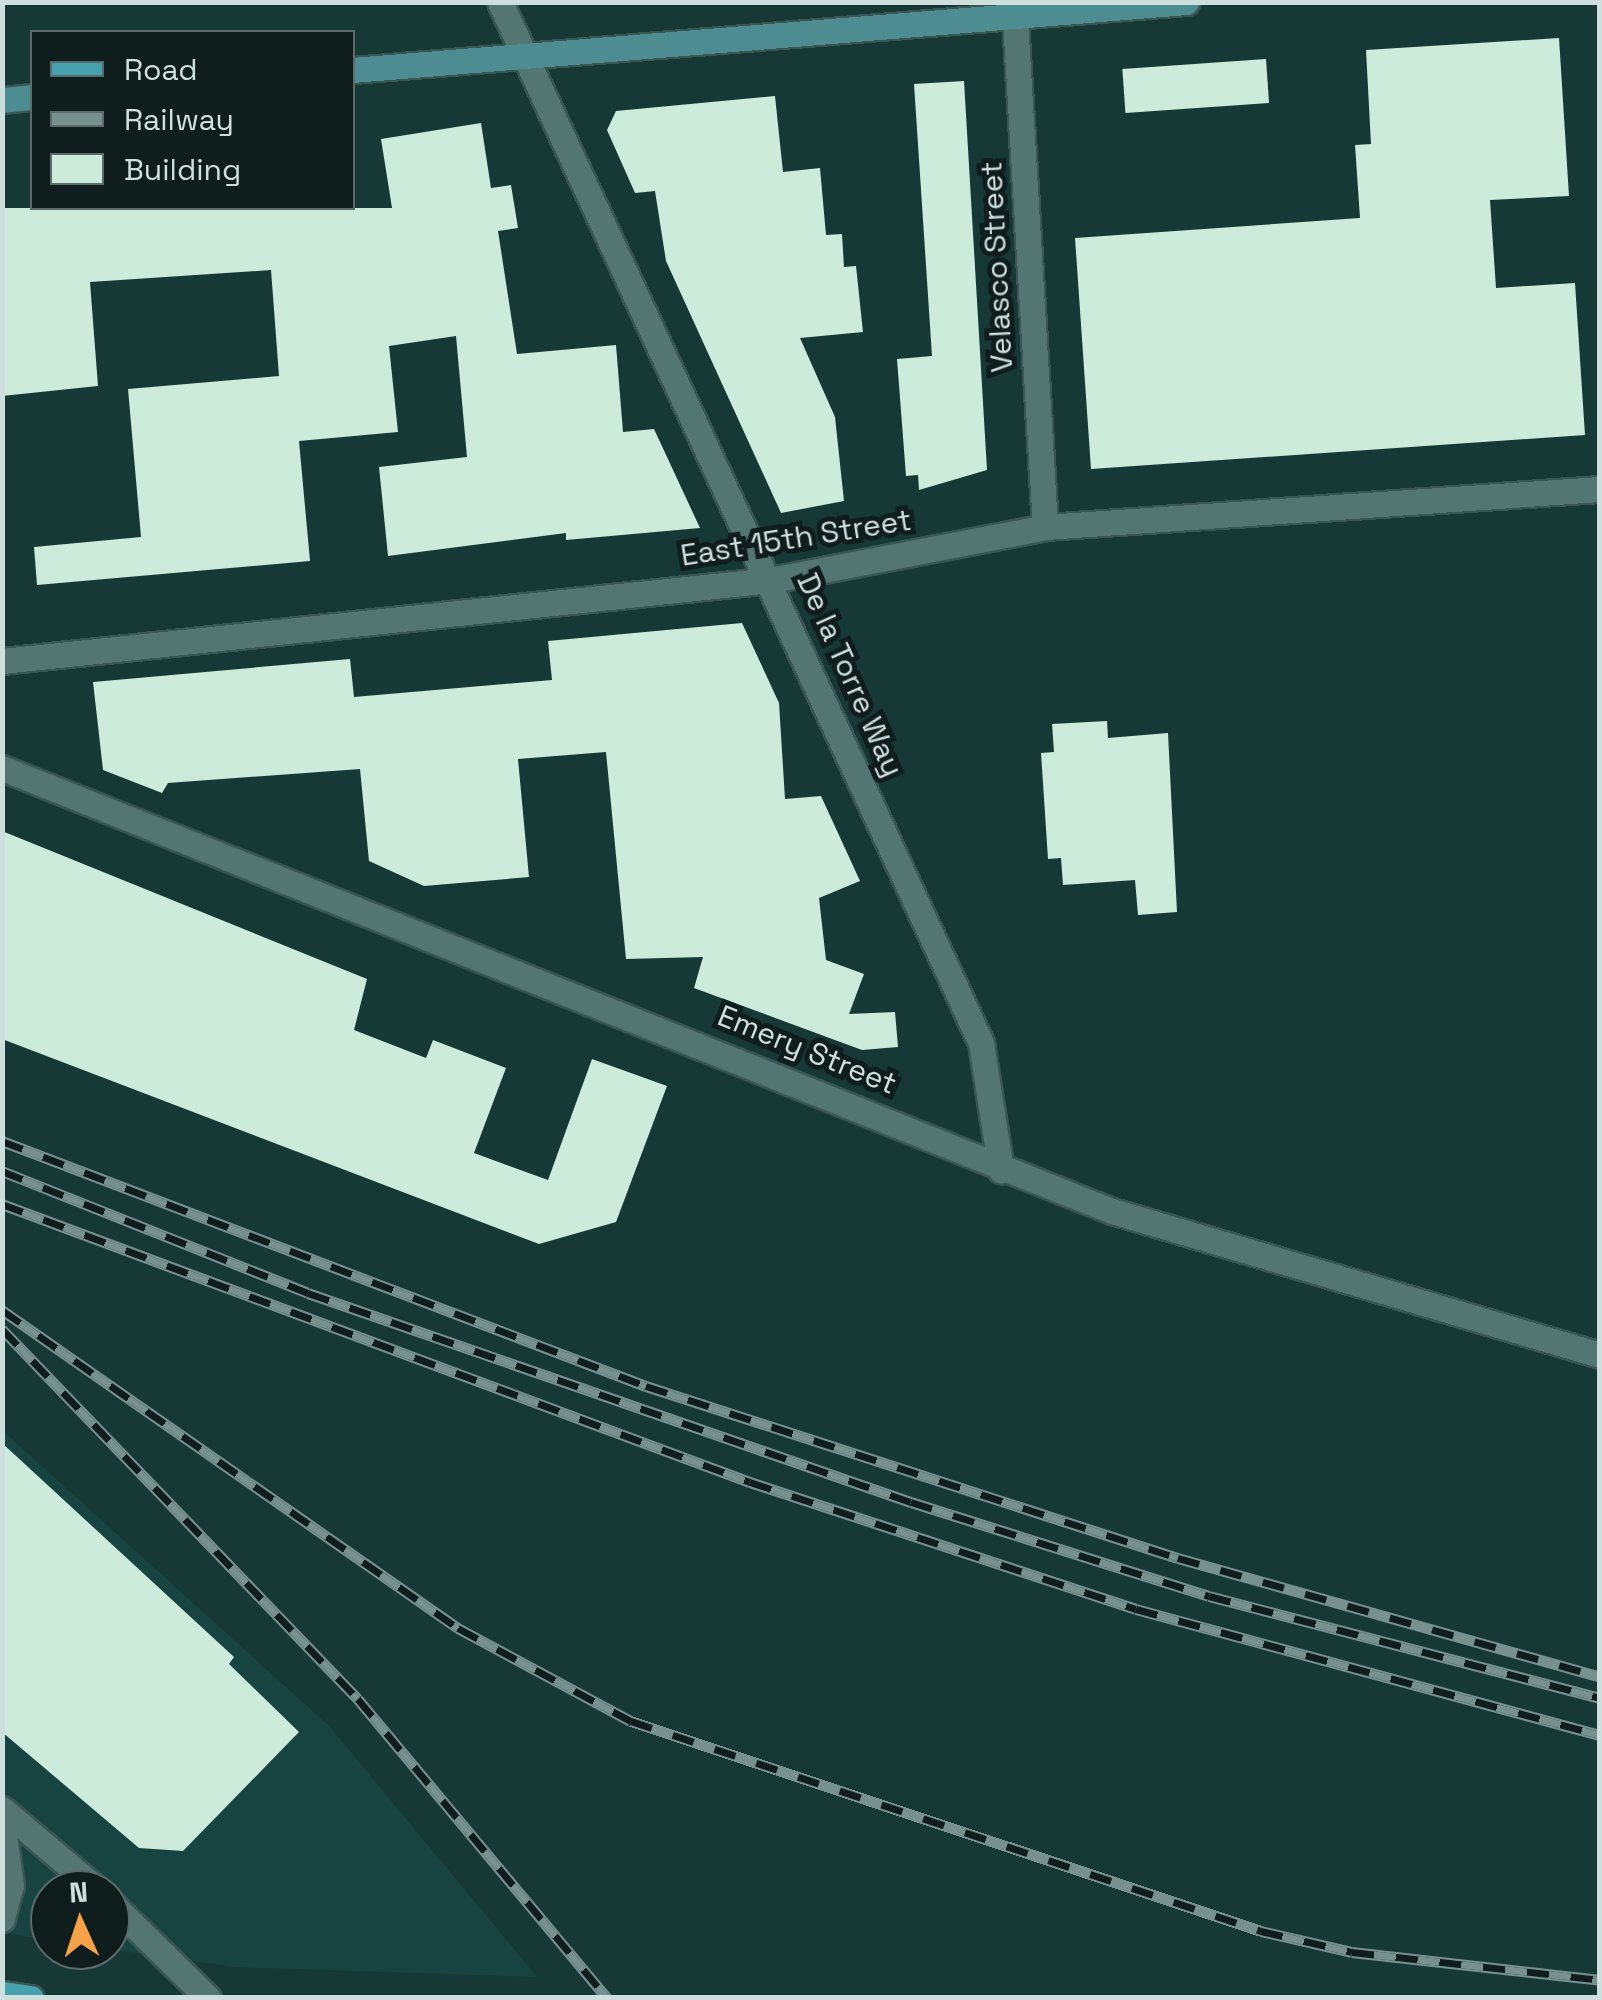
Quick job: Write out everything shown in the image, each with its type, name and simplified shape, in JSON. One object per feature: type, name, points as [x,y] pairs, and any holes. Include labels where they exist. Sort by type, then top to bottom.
[{"type":"main road","points":[[2,1994],[31,1998]]},
{"type":"street","name":"De la Torre Way","points":[[500,2],[771,580],[982,1043],[1001,1170]]},
{"type":"street","points":[[355,70],[1014,7],[1186,2]]},
{"type":"street","name":"Velasco Street","points":[[1014,7],[1045,527]]},
{"type":"street","points":[[2,100],[30,97]]},
{"type":"street","name":"East 15th Street","points":[[2,661],[771,580],[1045,527],[1600,488]]},
{"type":"street","name":"Emery Street","points":[[2,768],[846,1098],[1001,1170],[1600,1355]]},
{"type":"street","points":[[2,1809],[74,1870]]},
{"type":"street","points":[[2,1820],[11,1885],[2,1919]]},
{"type":"street","points":[[130,1922],[208,1998]]},
{"type":"shaded area","points":[[2,1430],[330,1727],[537,1977],[235,1967],[130,1952],[130,1870],[30,1870],[30,1937],[3,1933]]},
{"type":"building","points":[[1559,38],[1569,196],[1490,200],[1496,288],[1575,283],[1585,435],[1091,469],[1075,238],[1360,218],[1355,145],[1371,144],[1366,50]]},
{"type":"building","points":[[1266,59],[1269,103],[1125,113],[1122,69]]},
{"type":"building","points":[[964,81],[987,470],[919,490],[918,475],[906,476],[897,359],[932,356],[914,84]]},
{"type":"building","points":[[775,96],[783,172],[820,168],[826,235],[842,234],[844,267],[856,266],[863,332],[800,338],[835,417],[844,501],[781,513],[666,261],[655,191],[635,193],[607,130],[616,111]]},
{"type":"building","points":[[481,123],[491,188],[511,185],[518,228],[498,231],[517,354],[616,345],[623,432],[654,429],[700,528],[566,540],[566,533],[388,556],[379,467],[467,457],[456,336],[389,346],[398,432],[299,441],[310,561],[37,585],[34,547],[141,537],[128,389],[279,376],[271,270],[90,282],[98,386],[2,396],[2,208],[392,208],[381,139]]},
{"type":"building","points":[[742,623],[779,703],[785,799],[821,796],[860,881],[819,898],[826,960],[864,974],[849,1014],[895,1012],[898,1047],[862,1050],[694,988],[703,957],[626,959],[606,752],[518,759],[529,877],[424,886],[369,861],[360,769],[168,783],[162,793],[103,770],[93,682],[350,659],[354,697],[552,680],[548,641]]},
{"type":"building","points":[[1107,721],[1108,738],[1168,733],[1177,912],[1138,915],[1135,880],[1063,885],[1061,858],[1048,859],[1041,753],[1054,752],[1052,724]]},
{"type":"building","points":[[2,831],[367,979],[354,1030],[426,1058],[433,1040],[506,1068],[474,1153],[548,1180],[592,1059],[667,1086],[616,1222],[539,1244],[2,1039]]},
{"type":"building","points":[[2,1443],[234,1657],[229,1664],[299,1732],[183,1851],[139,1848],[2,1732]]},
{"type":"railway","points":[[2,1141],[646,1386],[1178,1558],[1600,1677]]},
{"type":"railway","points":[[2,1171],[308,1293],[911,1502],[1209,1596],[1600,1698]]},
{"type":"railway","points":[[2,1204],[750,1482],[1136,1609],[1600,1735]]},
{"type":"railway","points":[[2,1310],[458,1628],[631,1721],[1261,1931],[1352,1952],[1600,1980]]},
{"type":"railway","points":[[2,1329],[358,1699],[607,1998]]}]
